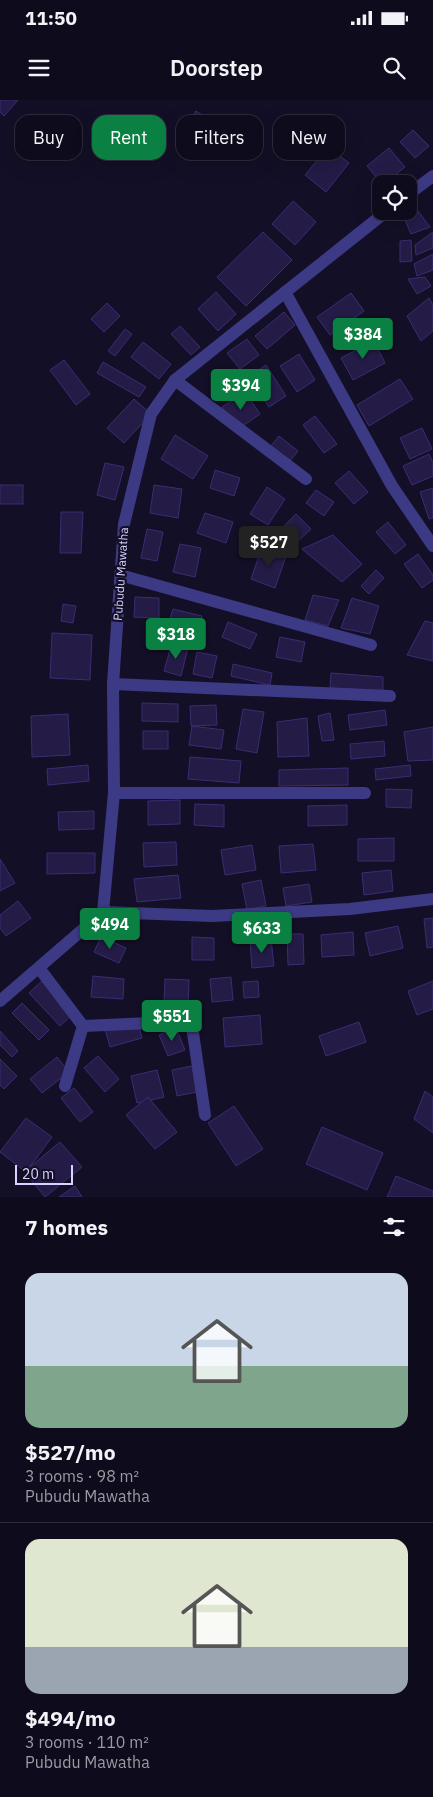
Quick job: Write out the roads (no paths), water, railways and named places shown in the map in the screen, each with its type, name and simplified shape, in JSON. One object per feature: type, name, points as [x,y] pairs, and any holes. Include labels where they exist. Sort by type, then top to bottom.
[{"type":"street","points":[[417,190],[431,182]]},
{"type":"street","name":"Pubudu Mawatha","points":[[103,912],[114,793],[113,684],[124,524],[151,414],[175,380],[376,220]]},
{"type":"street","points":[[285,292],[392,486],[433,546]]},
{"type":"street","points":[[175,380],[306,478]]},
{"type":"street","points":[[120,575],[371,645]]},
{"type":"street","points":[[113,684],[390,696]]},
{"type":"street","points":[[114,793],[365,793]]},
{"type":"street","points":[[0,1001],[103,912],[212,916],[350,909],[433,899]]},
{"type":"street","points":[[40,968],[83,1026]]},
{"type":"street","points":[[83,1026],[172,1022],[190,1025],[193,1033],[205,1115]]},
{"type":"street","points":[[65,1086],[83,1026]]}]
